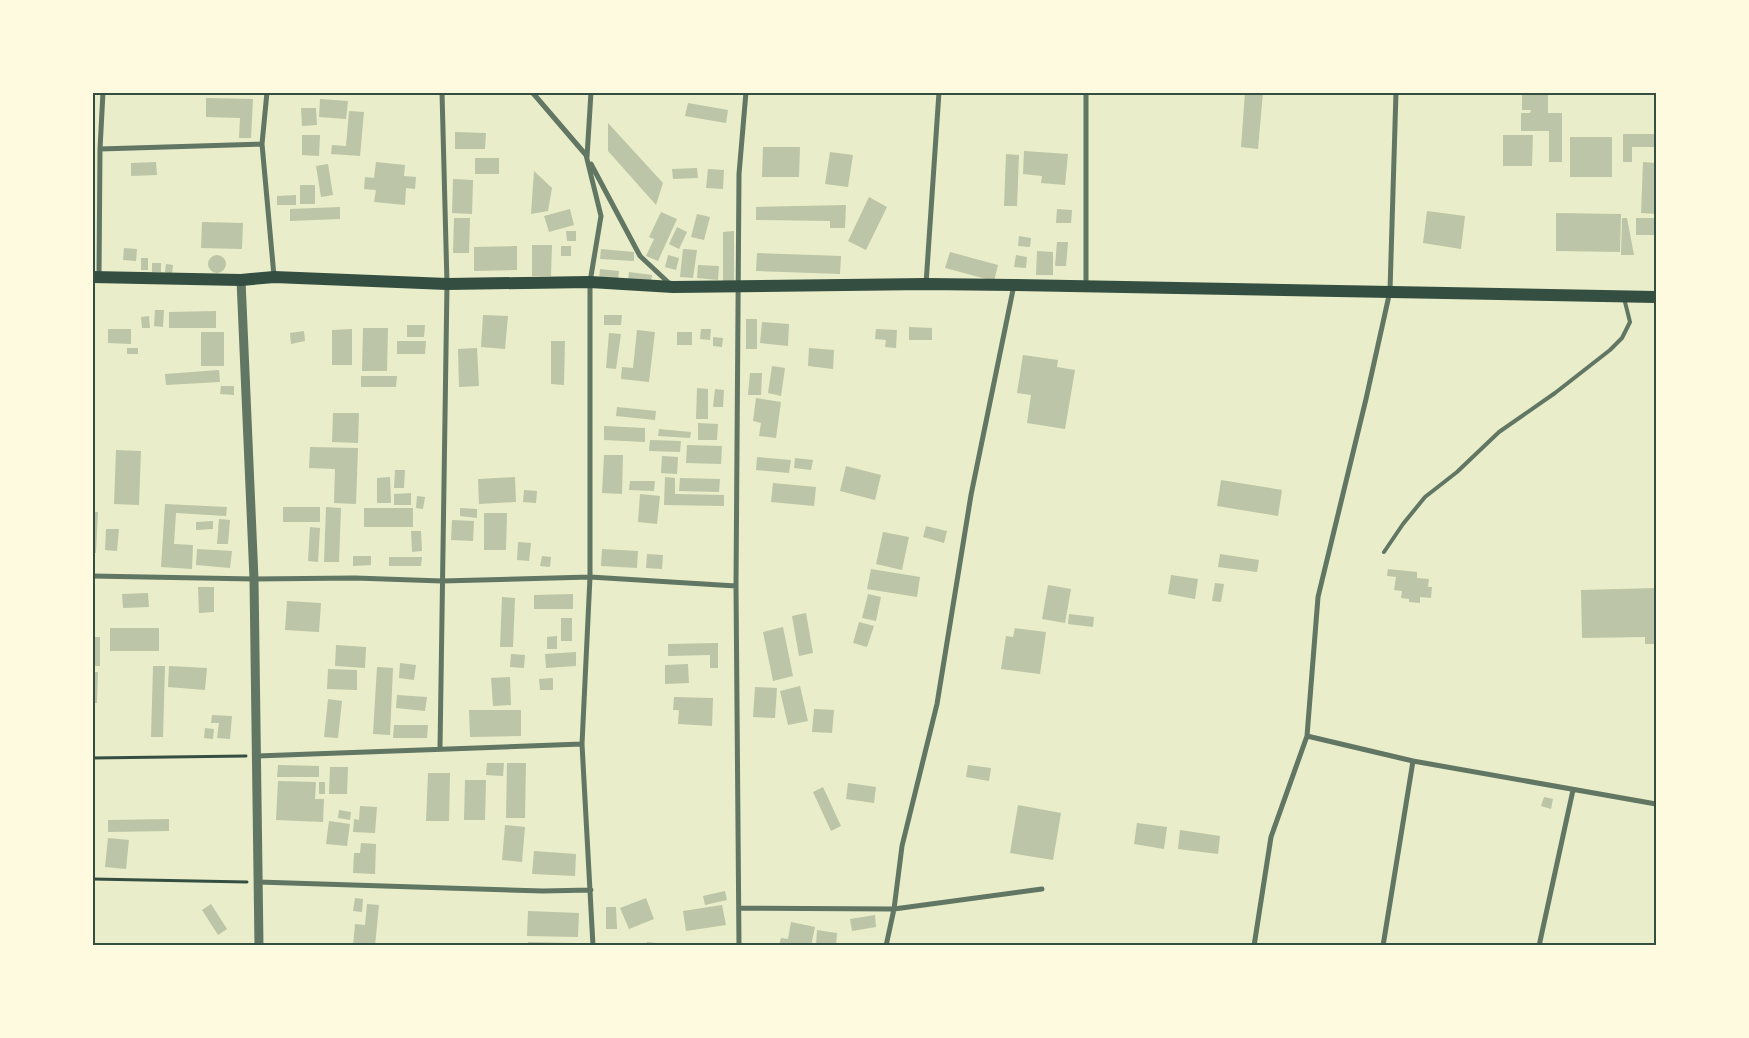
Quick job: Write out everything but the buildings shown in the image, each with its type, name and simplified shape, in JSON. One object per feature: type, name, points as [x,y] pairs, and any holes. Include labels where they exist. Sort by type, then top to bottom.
[{"type":"main road","points":[[96,277],[241,280],[274,277],[447,284],[590,282],[673,287],[926,284],[1014,285],[1656,297]]},
{"type":"street","points":[[96,277],[103,92]]},
{"type":"street","points":[[268,92],[262,144],[274,277]]},
{"type":"street","points":[[440,749],[447,284],[442,92]]},
{"type":"street","points":[[532,92],[586,156],[640,256],[673,287]]},
{"type":"street","points":[[591,92],[586,156],[602,216],[590,282],[590,577],[582,744],[593,946]]},
{"type":"street","points":[[739,946],[736,586],[738,286],[739,174],[746,92]]},
{"type":"street","points":[[926,284],[939,92]]},
{"type":"street","points":[[1086,92],[1086,287]]},
{"type":"street","points":[[1254,946],[1272,837],[1307,736],[1318,598],[1390,291],[1396,92]]},
{"type":"street","points":[[100,149],[262,144]]},
{"type":"street","points":[[241,280],[254,579],[260,946]]},
{"type":"street","points":[[886,946],[894,908],[902,846],[936,704],[971,494],[1014,285]]},
{"type":"street","points":[[92,576],[254,579],[355,578],[442,581],[590,577],[736,586]]},
{"type":"street","points":[[1307,736],[1413,761],[1656,804]]},
{"type":"street","points":[[257,756],[582,744]]},
{"type":"street","points":[[1383,946],[1413,761]]},
{"type":"street","points":[[1539,946],[1573,790]]},
{"type":"street","points":[[258,882],[544,891],[591,890]]},
{"type":"street","points":[[739,908],[894,908],[1042,889]]},
{"type":"lane","points":[[1384,552],[1403,524],[1425,497],[1457,472],[1499,432],[1567,383],[1622,338],[1630,322],[1624,297]]},
{"type":"path","points":[[92,758],[257,756]]},
{"type":"path","points":[[92,879],[258,882]]}]
